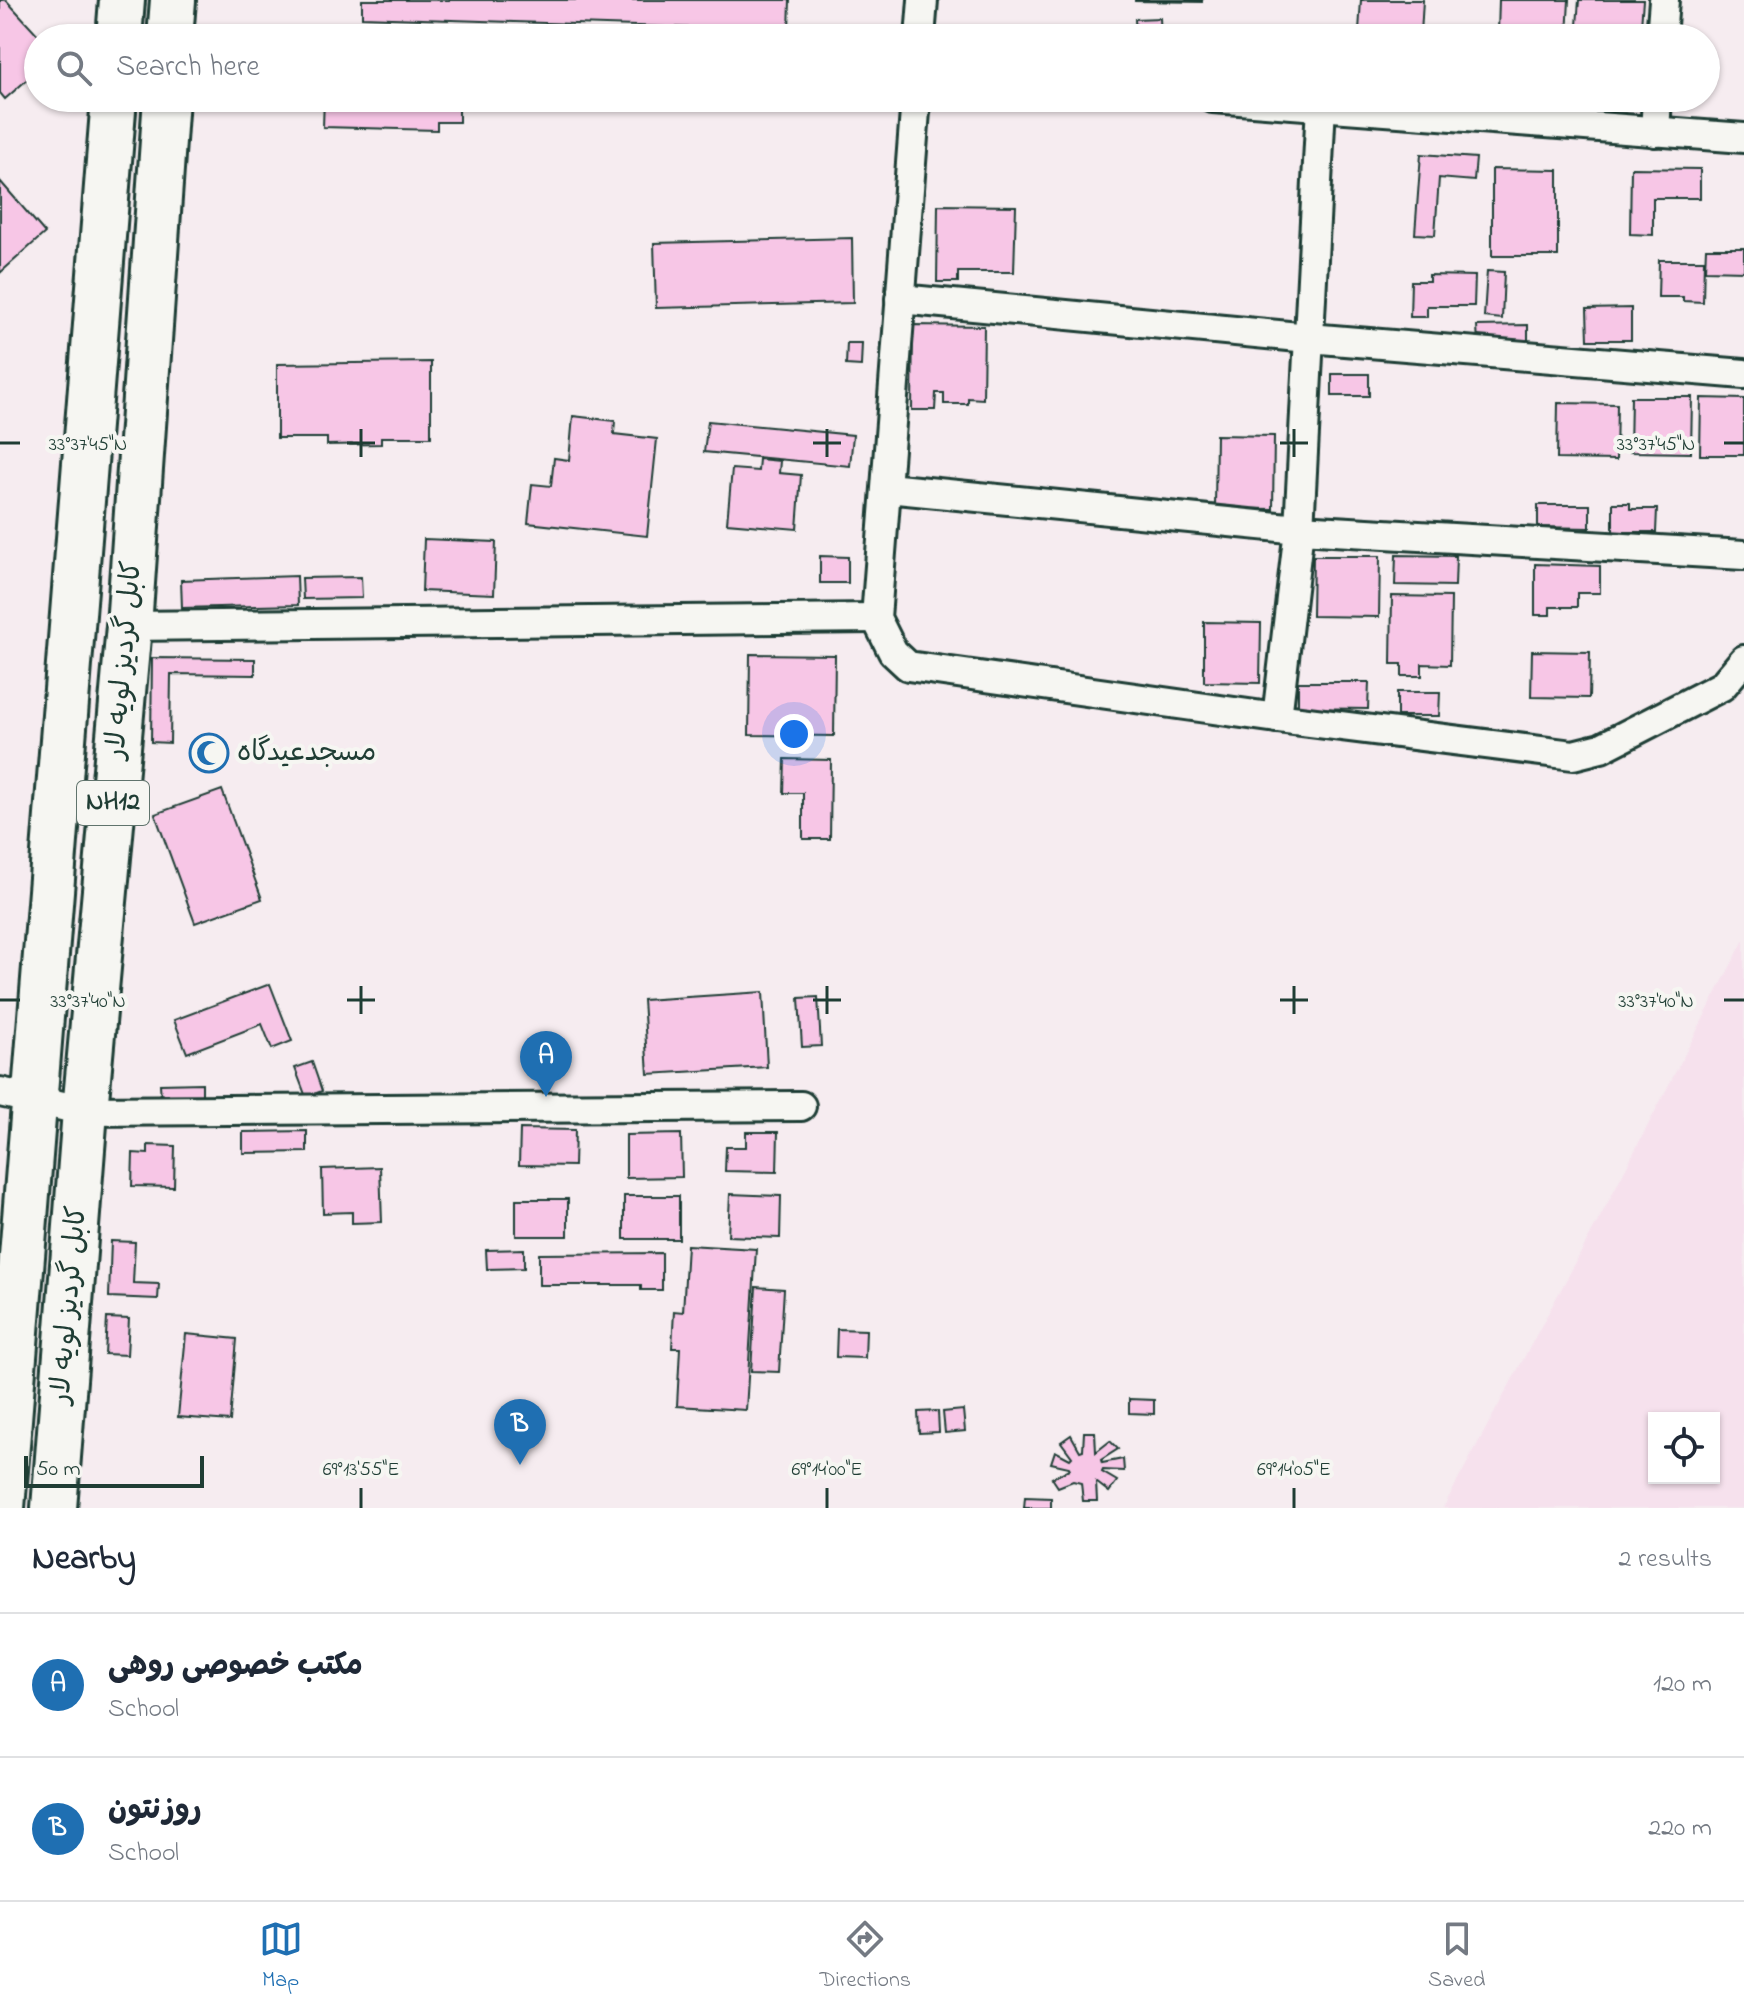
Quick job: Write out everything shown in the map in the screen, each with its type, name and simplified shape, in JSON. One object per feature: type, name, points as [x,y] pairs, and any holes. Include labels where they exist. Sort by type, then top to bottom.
[{"type":"highway","points":[[120,24],[122,0]]},
{"type":"highway","points":[[171,24],[173,0]]},
{"type":"highway","name":"کابل گردیز لویه لار","points":[[2,1508],[18,1095],[113,112]]},
{"type":"highway","name":"کابل گردیز لویه لار","points":[[54,1508],[85,1111],[129,626],[165,112]]},
{"type":"street","points":[[921,24],[923,0]]},
{"type":"street","points":[[1662,24],[1664,0]]},
{"type":"street","points":[[915,112],[876,618],[893,652],[908,666],[1277,718],[1573,755],[1601,748],[1722,686],[1744,660]]},
{"type":"street","points":[[1277,718],[1299,529],[1321,112]]},
{"type":"street","points":[[1408,112],[1744,138]]},
{"type":"street","points":[[1655,132],[1656,112]]},
{"type":"street","points":[[900,299],[1309,338],[1744,374]]},
{"type":"street","points":[[887,488],[1299,529],[1744,555]]},
{"type":"street","points":[[129,626],[876,618]]},
{"type":"street","points":[[18,1095],[85,1111],[801,1106]]},
{"type":"shaded area","points":[[1744,940],[1744,1508],[1443,1508],[1606,1206]]},
{"type":"building","points":[[0,0],[6,0],[28,24],[24,24],[24,82],[5,99],[0,93]]},
{"type":"building","points":[[362,0],[790,0],[789,24],[576,24],[362,17]]},
{"type":"building","points":[[1202,0],[1202,2],[1135,1]]},
{"type":"building","points":[[1361,0],[1423,0],[1422,24],[1359,24]]},
{"type":"building","points":[[1499,0],[1569,0],[1568,24],[1498,24]]},
{"type":"building","points":[[1579,0],[1643,0],[1641,24],[1577,24]]},
{"type":"building","points":[[1160,18],[1160,24],[1135,24],[1135,19]]},
{"type":"building","points":[[324,112],[459,112],[459,122],[437,122],[437,130],[323,127]]},
{"type":"building","points":[[1421,154],[1476,158],[1474,181],[1439,178],[1435,235],[1415,234]]},
{"type":"building","points":[[1631,168],[1700,169],[1700,198],[1653,198],[1653,235],[1630,234]]},
{"type":"building","points":[[1492,169],[1558,170],[1558,256],[1492,256]]},
{"type":"building","points":[[0,181],[45,233],[0,273]]},
{"type":"building","points":[[938,205],[1016,206],[1014,272],[958,272],[958,282],[937,282]]},
{"type":"building","points":[[852,238],[853,303],[656,308],[654,243]]},
{"type":"building","points":[[1706,248],[1744,248],[1744,271],[1705,270]]},
{"type":"building","points":[[1659,260],[1704,260],[1703,302],[1683,301],[1683,297],[1658,297]]},
{"type":"building","points":[[1487,271],[1504,272],[1502,319],[1484,317]]},
{"type":"building","points":[[1429,275],[1475,276],[1474,306],[1427,306],[1427,317],[1410,317],[1411,281],[1429,281]]},
{"type":"building","points":[[1631,308],[1631,340],[1588,340],[1587,309]]},
{"type":"building","points":[[913,325],[984,326],[983,399],[968,398],[968,404],[944,404],[944,393],[936,393],[935,410],[912,410]]},
{"type":"building","points":[[1528,325],[1528,344],[1478,344],[1477,326]]},
{"type":"building","points":[[847,343],[862,343],[861,366],[846,365]]},
{"type":"building","points":[[431,362],[431,437],[381,437],[381,444],[327,445],[327,438],[277,438],[277,364]]},
{"type":"building","points":[[1332,374],[1369,374],[1369,396],[1332,396]]},
{"type":"building","points":[[1631,397],[1692,397],[1691,453],[1630,452]]},
{"type":"building","points":[[1701,398],[1744,399],[1744,455],[1700,455]]},
{"type":"building","points":[[1558,403],[1617,404],[1616,460],[1557,459]]},
{"type":"building","points":[[573,416],[615,421],[614,434],[657,439],[647,536],[528,523],[532,484],[551,486],[554,458],[569,460]]},
{"type":"building","points":[[708,421],[853,435],[850,466],[704,452]]},
{"type":"building","points":[[1216,435],[1274,436],[1273,509],[1215,508]]},
{"type":"building","points":[[759,459],[780,461],[779,473],[801,475],[797,529],[727,523],[732,469],[758,471]]},
{"type":"building","points":[[1613,503],[1630,503],[1630,509],[1657,509],[1656,532],[1613,532]]},
{"type":"building","points":[[1538,505],[1590,505],[1590,528],[1538,527]]},
{"type":"building","points":[[424,539],[496,542],[494,594],[422,591]]},
{"type":"building","points":[[1396,555],[1456,556],[1455,586],[1395,585]]},
{"type":"building","points":[[820,556],[848,557],[848,583],[820,583]]},
{"type":"building","points":[[1313,556],[1380,556],[1379,617],[1312,616]]},
{"type":"building","points":[[1535,564],[1600,566],[1600,593],[1577,593],[1577,607],[1550,607],[1550,615],[1535,615]]},
{"type":"building","points":[[297,576],[298,605],[182,608],[181,580]]},
{"type":"building","points":[[361,577],[362,598],[303,599],[302,578]]},
{"type":"building","points":[[1392,596],[1451,597],[1450,665],[1422,664],[1422,676],[1402,676],[1402,664],[1391,664]]},
{"type":"building","points":[[1204,622],[1261,623],[1260,683],[1204,682]]},
{"type":"building","points":[[1532,651],[1590,652],[1589,698],[1531,697]]},
{"type":"building","points":[[750,654],[835,655],[834,736],[749,735]]},
{"type":"building","points":[[152,658],[255,659],[255,675],[171,674],[170,743],[151,742]]},
{"type":"building","points":[[1298,682],[1369,682],[1368,709],[1298,708]]},
{"type":"building","points":[[1397,692],[1440,692],[1439,716],[1397,716]]},
{"type":"building","points":[[785,759],[831,760],[830,839],[803,839],[803,793],[784,793]]},
{"type":"building","points":[[222,790],[262,899],[195,923],[155,814]]},
{"type":"building","points":[[270,984],[292,1041],[272,1049],[262,1024],[187,1053],[174,1020]]},
{"type":"building","points":[[763,992],[767,1067],[648,1074],[643,1000]]},
{"type":"building","points":[[818,997],[821,1046],[802,1047],[799,998]]},
{"type":"building","points":[[312,1062],[322,1091],[306,1097],[295,1068]]},
{"type":"building","points":[[202,1083],[202,1097],[161,1099],[160,1084]]},
{"type":"building","points":[[520,1129],[575,1130],[574,1166],[519,1165]]},
{"type":"building","points":[[307,1131],[307,1152],[243,1153],[243,1132]]},
{"type":"building","points":[[746,1132],[778,1132],[777,1172],[725,1171],[726,1147],[746,1147]]},
{"type":"building","points":[[681,1134],[682,1177],[626,1178],[626,1135]]},
{"type":"building","points":[[148,1145],[175,1146],[174,1187],[132,1186],[133,1153],[148,1154]]},
{"type":"building","points":[[380,1167],[382,1222],[352,1223],[352,1212],[323,1213],[322,1169]]},
{"type":"building","points":[[730,1194],[781,1196],[780,1238],[728,1236]]},
{"type":"building","points":[[624,1196],[679,1196],[679,1239],[624,1239]]},
{"type":"building","points":[[516,1199],[568,1199],[568,1236],[516,1236]]},
{"type":"building","points":[[111,1241],[135,1242],[133,1283],[159,1284],[158,1299],[109,1297]]},
{"type":"building","points":[[687,1245],[756,1249],[746,1410],[677,1406],[680,1348],[672,1348],[674,1311],[683,1312]]},
{"type":"building","points":[[524,1249],[524,1268],[487,1269],[486,1250]]},
{"type":"building","points":[[662,1253],[662,1290],[641,1290],[641,1285],[539,1285],[539,1254]]},
{"type":"building","points":[[756,1287],[784,1289],[779,1372],[751,1371]]},
{"type":"building","points":[[107,1318],[129,1319],[127,1355],[105,1354]]},
{"type":"building","points":[[837,1329],[866,1330],[865,1358],[836,1357]]},
{"type":"building","points":[[186,1334],[237,1339],[230,1421],[178,1417]]},
{"type":"building","points":[[1129,1399],[1154,1400],[1154,1414],[1129,1413]]},
{"type":"building","points":[[963,1410],[965,1431],[945,1433],[943,1412]]},
{"type":"building","points":[[938,1411],[939,1432],[919,1433],[918,1412]]},
{"type":"building","points":[[1084,1432],[1095,1432],[1096,1452],[1110,1441],[1118,1449],[1101,1460],[1102,1463],[1123,1459],[1124,1471],[1103,1470],[1117,1481],[1109,1492],[1096,1482],[1097,1501],[1083,1501],[1081,1483],[1073,1481],[1058,1487],[1052,1478],[1070,1469],[1051,1463],[1055,1451],[1070,1459],[1072,1457],[1061,1442],[1071,1435],[1080,1451],[1083,1450]]},
{"type":"building","points":[[1025,1497],[1051,1498],[1051,1508],[1024,1508]]},
{"type":"place","name":"مسجدعیدگاه","points":[[209,753]]},
{"type":"place","name":"مکتب خصوصی روهی","points":[[546,1097]]},
{"type":"place","name":"روزنتون","points":[[520,1465]]}]
